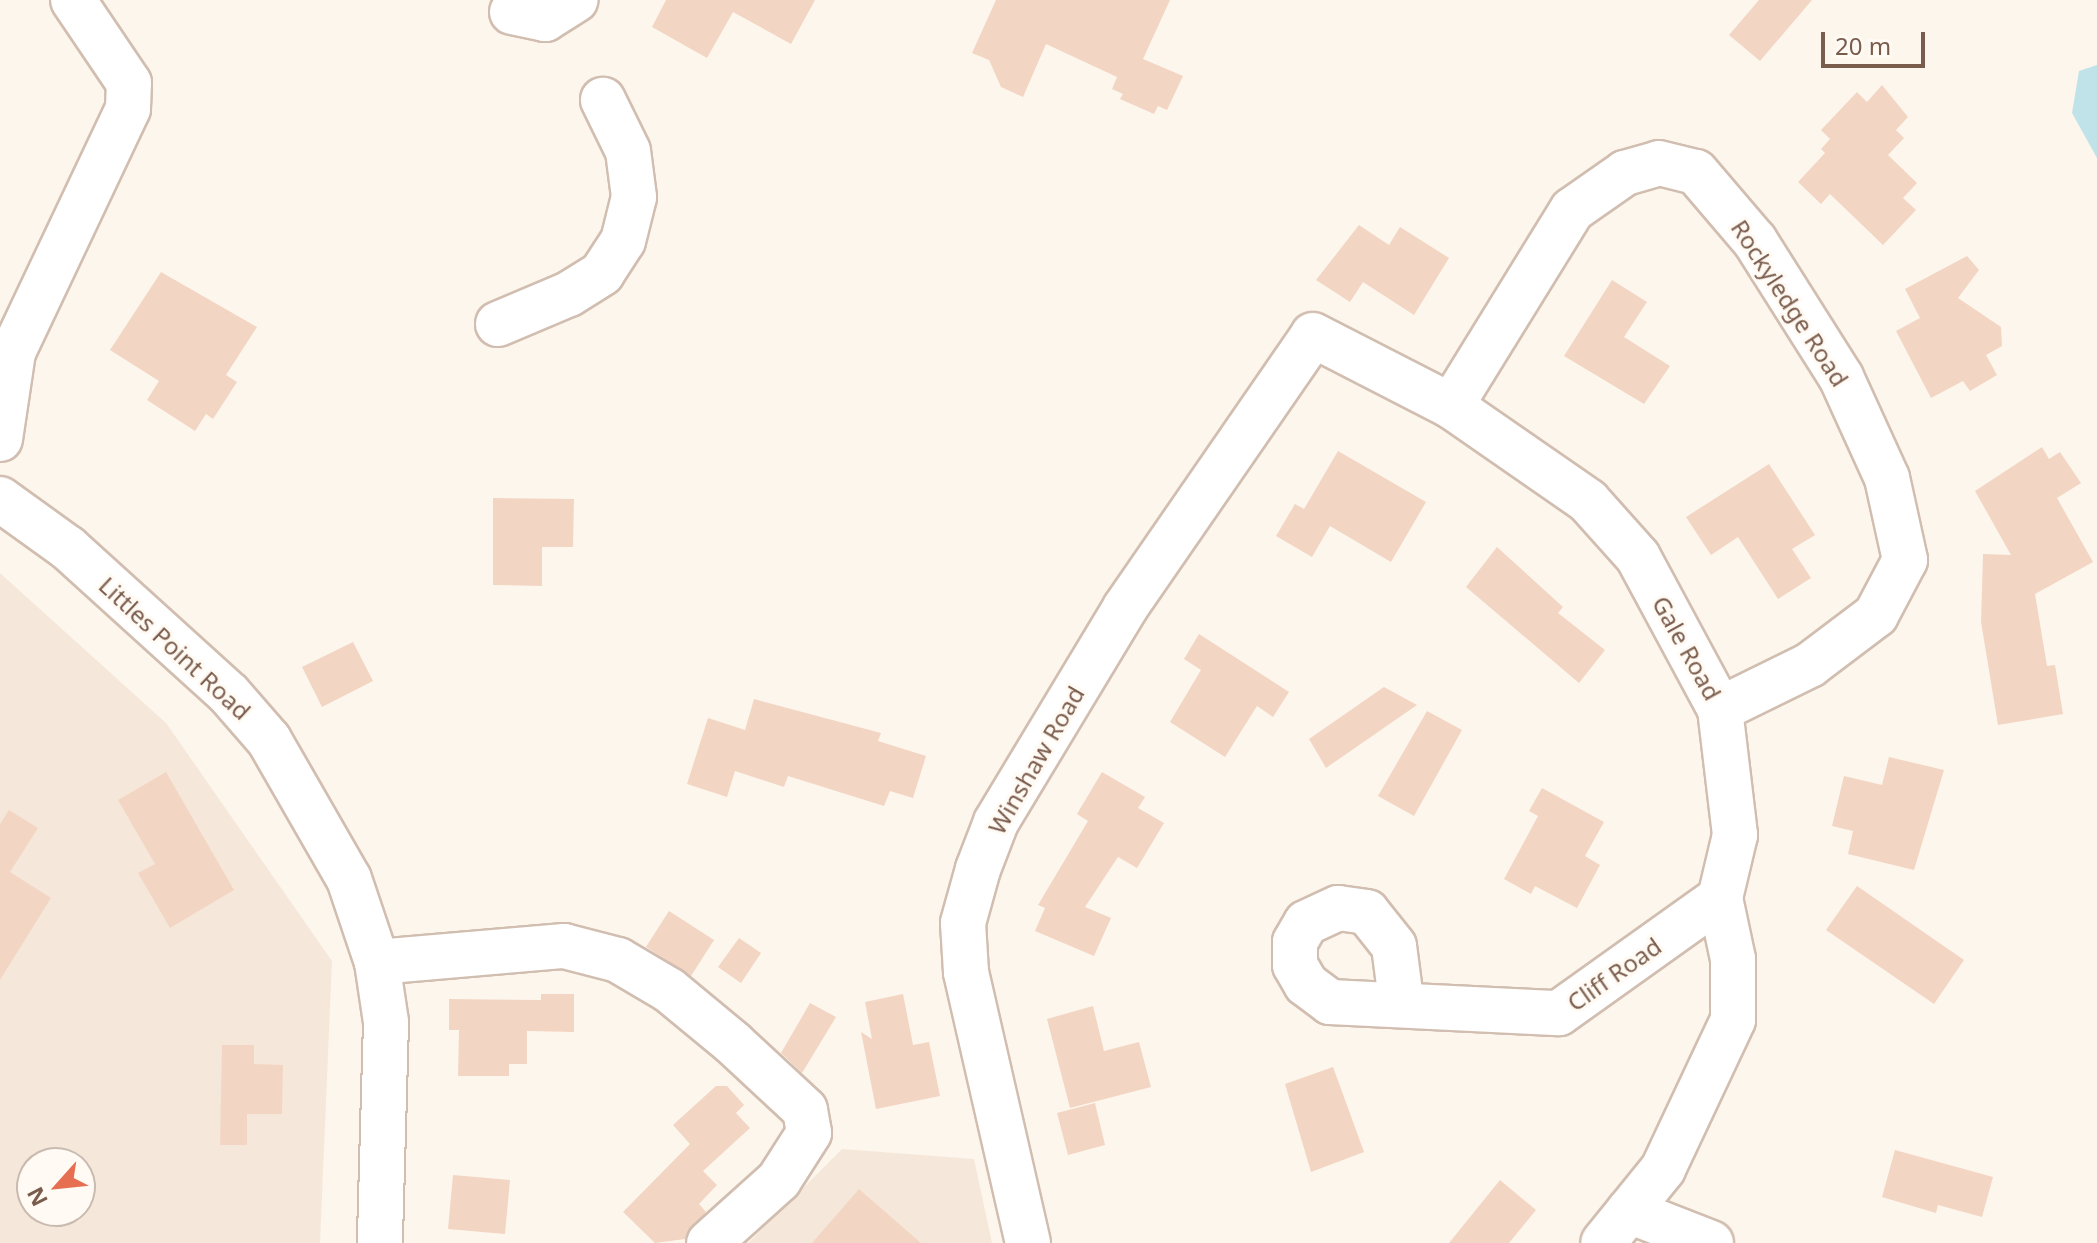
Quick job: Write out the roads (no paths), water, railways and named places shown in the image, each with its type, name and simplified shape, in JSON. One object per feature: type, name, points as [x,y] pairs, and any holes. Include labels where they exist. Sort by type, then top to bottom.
[{"type":"street","points":[[0,439],[13,352],[128,109],[129,83],[73,0]]},
{"type":"street","points":[[512,12],[545,19],[575,0]]},
{"type":"street","points":[[498,324],[591,280],[623,241],[634,197],[628,151],[603,100]]},
{"type":"street","name":"Rockyledge Road","points":[[1451,406],[1572,210],[1625,173],[1659,163],[1696,172],[1755,241],[1841,377],[1887,478],[1905,560],[1876,615],[1810,665],[1720,709]]},
{"type":"street","name":"Gale Road","points":[[1313,335],[1451,406],[1588,501],[1638,557],[1720,709],[1735,835],[1720,898],[1733,959],[1733,1020],[1663,1169],[1616,1227]]},
{"type":"street","name":"Winshaw Road","points":[[1028,1243],[966,972],[963,923],[978,869],[996,822],[1125,608],[1313,335]]},
{"type":"street","name":"Littles Point Road","points":[[0,499],[68,548],[198,663],[269,740],[349,879],[377,962],[386,1022],[380,1243]]},
{"type":"street","name":"Cliff Road","points":[[1401,1000],[1559,1013],[1720,898]]},
{"type":"street","points":[[377,962],[564,946],[618,960],[669,990],[733,1043],[805,1110],[809,1133],[779,1180],[709,1243]]},
{"type":"street","points":[[1616,1227],[1711,1243]]},
{"type":"water","points":[[2097,65],[2097,158],[2072,113],[2079,71]]}]
